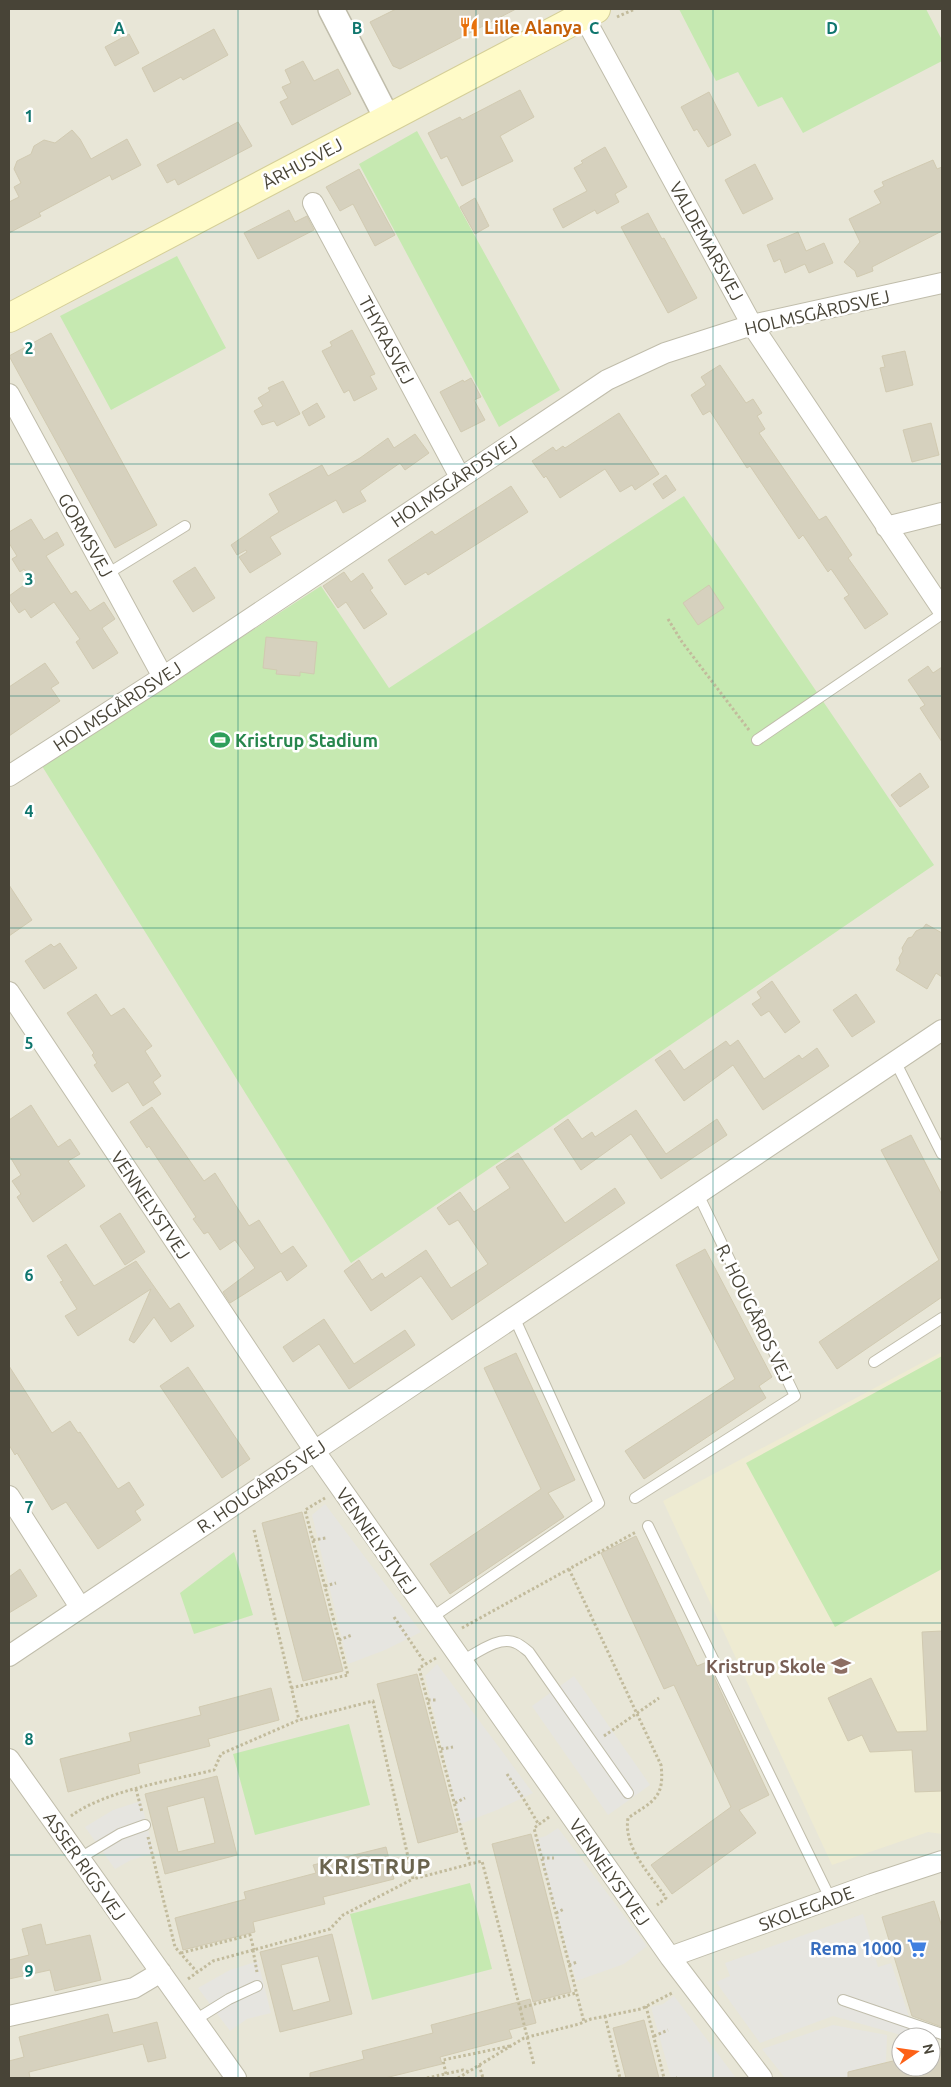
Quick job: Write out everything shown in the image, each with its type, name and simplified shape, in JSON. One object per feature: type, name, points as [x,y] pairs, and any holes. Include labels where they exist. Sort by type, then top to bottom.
[{"type":"main road","name":"ÅRHUSVEJ","points":[[9,318],[590,12]]},
{"type":"street","points":[[330,9],[387,118]]},
{"type":"street","name":"VALDEMARSVEJ","points":[[590,12],[752,326],[942,609]]},
{"type":"street","name":"THYRASVEJ","points":[[313,203],[460,477]]},
{"type":"street","name":"HOLMSGÅRDSVEJ","points":[[9,776],[163,677],[607,380],[665,353],[752,326],[942,283]]},
{"type":"street","name":"GORMSVEJ","points":[[9,394],[163,677]]},
{"type":"street","points":[[886,527],[942,512]]},
{"type":"street","name":"VENNELYSTVEJ","points":[[9,992],[341,1489],[670,1957],[762,2078]]},
{"type":"street","name":"R. HOUGÅRDS VEJ","points":[[9,1656],[942,1030]]},
{"type":"street","points":[[9,1496],[80,1607]]},
{"type":"street","name":"ASSER RIGS VEJ","points":[[9,1759],[236,2078]]},
{"type":"street","name":"SKOLEGADE","points":[[670,1957],[830,1898],[942,1861]]},
{"type":"street","points":[[9,2016],[134,1988],[161,1972]]},
{"type":"lane","points":[[107,574],[185,526]]},
{"type":"lane","points":[[756,740],[942,614]]},
{"type":"lane","points":[[896,1061],[942,1154]]},
{"type":"lane","name":"R. HOUGÅRDS VEJ","points":[[635,1498],[795,1396],[698,1194]]},
{"type":"lane","points":[[431,1618],[599,1503],[514,1317]]},
{"type":"lane","points":[[874,1362],[942,1318]]},
{"type":"lane","points":[[648,1526],[830,1898]]},
{"type":"lane","points":[[454,1649],[501,1642],[515,1642],[530,1652],[628,1792]]},
{"type":"lane","points":[[80,1858],[120,1834],[145,1825]]},
{"type":"lane","points":[[195,2020],[229,1999],[257,1986]]},
{"type":"lane","points":[[844,2000],[942,2034]]},
{"type":"path","points":[[668,618],[682,642],[756,740]]},
{"type":"path","points":[[291,1688],[348,1675],[305,1510],[341,1489]]},
{"type":"path","points":[[470,1863],[419,1668],[425,1663],[454,1649],[569,1569],[648,1526]]},
{"type":"path","points":[[254,1530],[299,1720]]},
{"type":"path","points":[[313,1540],[326,1538]]},
{"type":"path","points":[[569,1569],[661,1765],[661,1789],[654,1800],[628,1818],[627,1828],[630,1844],[666,1898],[642,1917]]},
{"type":"path","points":[[325,1586],[336,1582]]},
{"type":"path","points":[[394,1617],[425,1663]]},
{"type":"path","points":[[339,1640],[352,1635]]},
{"type":"path","points":[[593,1743],[659,1698]]},
{"type":"path","points":[[428,1700],[437,1700]]},
{"type":"path","points":[[57,1827],[82,1808],[136,1788],[214,1770],[221,1754],[299,1720],[373,1701],[413,1879]]},
{"type":"path","points":[[440,1749],[453,1747]]},
{"type":"path","points":[[506,1774],[524,1798],[539,1825]]},
{"type":"path","points":[[136,1788],[175,1947],[197,1972]]},
{"type":"path","points":[[455,1803],[465,1798]]},
{"type":"path","points":[[564,1805],[534,1828],[584,2022]]},
{"type":"path","points":[[542,1858],[554,1858]]},
{"type":"path","points":[[188,1979],[213,1961],[330,1929],[343,1914],[413,1879],[482,1861],[534,2065]]},
{"type":"path","points":[[556,1912],[564,1909]]},
{"type":"path","points":[[180,1953],[250,1935],[259,1982],[257,1986]]},
{"type":"path","points":[[569,1965],[577,1962]]},
{"type":"path","points":[[458,2078],[527,2038],[646,2006],[667,1998],[689,1982]]},
{"type":"path","points":[[520,2008],[576,1993]]},
{"type":"path","points":[[646,2006],[664,2078]]},
{"type":"path","points":[[605,2016],[620,2078]]},
{"type":"path","points":[[654,2036],[668,2030]]},
{"type":"path","points":[[446,2074],[443,2060],[512,2046]]},
{"type":"path","points":[[479,2066],[482,2078]]},
{"type":"path","points":[[427,2078],[463,2070],[469,2072]]},
{"type":"shaded area","points":[[9,9],[942,9],[942,2078],[9,2078]]},
{"type":"shaded area","name":"Kristrup Skole","points":[[942,1352],[942,1834],[928,1832],[832,1865],[663,1501]]},
{"type":"shaded area","points":[[325,1504],[421,1632],[385,1650],[348,1664],[312,1515]]},
{"type":"shaded area","points":[[437,1664],[533,1793],[497,1810],[460,1824],[425,1676]]},
{"type":"shaded area","points":[[574,1676],[650,1785],[608,1815],[532,1706]]},
{"type":"shaded area","points":[[141,1801],[154,1853],[131,1860],[115,1869],[85,1827],[113,1810]]},
{"type":"shaded area","points":[[558,1828],[647,1946],[624,1964],[576,1981],[535,1839],[546,1836]]},
{"type":"shaded area","points":[[863,1914],[878,1967],[891,1963],[913,2027],[891,2027],[891,2032],[833,2016],[760,2043],[716,1982],[730,1976],[725,1963]]},
{"type":"shaded area","points":[[258,1961],[271,2013],[247,2019],[230,2031],[198,1988],[230,1970]]},
{"type":"shaded area","points":[[674,1996],[736,2078],[671,2078],[651,2007],[663,2004]]},
{"type":"shaded area","points":[[833,2025],[887,2035],[886,2062],[847,2073],[849,2078],[785,2078],[762,2049]]},
{"type":"green space","points":[[679,9],[926,9],[942,40],[942,61],[803,133],[782,97],[758,107],[738,72],[716,81]]},
{"type":"green space","points":[[417,131],[560,390],[499,427],[359,164]]},
{"type":"green space","points":[[177,256],[226,348],[111,410],[60,316]]},
{"type":"green space","points":[[684,496],[934,865],[351,1263],[42,766],[321,586],[389,688]]},
{"type":"green space","points":[[942,1356],[942,1569],[835,1627],[746,1463]]},
{"type":"green space","points":[[234,1552],[253,1615],[194,1634],[180,1593]]},
{"type":"green space","points":[[349,1724],[370,1805],[255,1835],[233,1754]]},
{"type":"green space","points":[[470,1883],[492,1969],[372,2000],[350,1914]]},
{"type":"building","points":[[396,9],[516,9],[400,69],[393,66],[370,22]]},
{"type":"building","points":[[214,29],[228,55],[183,80],[181,77],[154,92],[142,68]]},
{"type":"building","points":[[129,34],[139,53],[115,66],[105,47]]},
{"type":"building","points":[[303,61],[314,81],[338,69],[351,94],[292,125],[280,102],[288,98],[282,87],[291,83],[285,70]]},
{"type":"building","points":[[520,90],[534,117],[500,136],[513,161],[462,186],[447,156],[441,159],[428,133],[460,117],[462,120]]},
{"type":"building","points":[[709,92],[731,135],[708,147],[697,129],[694,131],[681,107]]},
{"type":"building","points":[[238,122],[252,146],[178,185],[175,179],[167,183],[157,165]]},
{"type":"building","points":[[72,130],[80,139],[91,159],[127,139],[141,165],[112,180],[110,175],[39,213],[41,216],[9,233],[9,202],[19,197],[14,187],[21,183],[14,169],[17,161],[31,154],[34,146],[44,140],[55,143]]},
{"type":"building","points":[[605,147],[627,187],[615,194],[619,202],[597,214],[595,210],[563,228],[553,209],[587,191],[574,168],[583,163],[581,161]]},
{"type":"building","points":[[933,160],[937,169],[942,167],[942,231],[872,267],[873,271],[857,277],[855,271],[844,262],[860,242],[849,219],[881,203],[874,191],[884,186],[882,182]]},
{"type":"building","points":[[755,164],[773,199],[743,214],[725,180]]},
{"type":"building","points":[[359,169],[395,235],[375,246],[353,204],[340,211],[326,187]]},
{"type":"building","points":[[475,198],[489,226],[475,234],[460,207]]},
{"type":"building","points":[[289,210],[295,222],[307,216],[314,230],[258,259],[244,233]]},
{"type":"building","points":[[648,213],[697,298],[668,313],[621,227]]},
{"type":"building","points":[[798,232],[806,251],[824,243],[833,263],[809,273],[805,264],[785,273],[780,259],[774,262],[767,245]]},
{"type":"building","points":[[352,330],[375,374],[370,376],[377,389],[354,401],[349,390],[344,393],[322,351],[332,346],[330,342]]},
{"type":"building","points":[[51,333],[157,525],[115,548],[9,356]]},
{"type":"building","points":[[905,351],[913,385],[886,392],[880,368],[885,367],[882,356]]},
{"type":"building","points":[[720,365],[746,403],[753,399],[762,413],[757,416],[765,429],[759,433],[819,520],[826,516],[852,555],[848,558],[888,614],[865,629],[844,598],[849,595],[831,569],[828,572],[803,535],[799,539],[750,466],[747,468],[710,411],[703,415],[691,395],[706,385],[701,377]]},
{"type":"building","points":[[471,378],[481,397],[474,400],[485,420],[461,432],[440,392]]},
{"type":"building","points":[[283,381],[300,414],[277,426],[274,421],[262,425],[254,411],[263,406],[258,398],[270,391],[268,388]]},
{"type":"building","points":[[317,403],[325,417],[309,426],[302,412]]},
{"type":"building","points":[[619,413],[659,474],[635,490],[632,485],[620,492],[605,469],[560,498],[546,476],[544,478],[532,461],[553,447],[556,451],[563,446],[565,448]]},
{"type":"building","points":[[931,423],[939,455],[912,462],[903,430]]},
{"type":"building","points":[[415,434],[429,453],[405,470],[400,463],[360,491],[366,501],[343,513],[336,500],[270,537],[281,554],[250,573],[239,557],[247,552],[246,550],[237,555],[231,545],[279,512],[269,494],[322,465],[328,476],[360,458],[388,438],[394,448]]},
{"type":"building","points":[[666,475],[676,490],[663,499],[653,484]]},
{"type":"building","points":[[511,486],[528,512],[428,575],[426,572],[405,585],[388,560],[432,531],[435,535]]},
{"type":"building","points":[[31,519],[44,540],[57,532],[64,545],[46,556],[71,594],[76,591],[90,611],[104,602],[115,619],[102,628],[118,653],[93,669],[76,642],[80,639],[54,602],[31,618],[25,609],[19,613],[9,599],[9,596],[31,580],[24,569],[20,572],[12,559],[17,556],[9,543],[9,532]]},
{"type":"building","points":[[195,567],[215,598],[193,612],[173,581]]},
{"type":"building","points":[[344,572],[351,582],[363,573],[373,588],[370,590],[387,614],[364,629],[346,602],[338,608],[323,586]]},
{"type":"building","points":[[709,585],[724,608],[698,625],[683,603]]},
{"type":"building","points":[[266,637],[317,642],[314,674],[300,672],[300,676],[276,674],[277,670],[263,668]]},
{"type":"building","points":[[45,663],[59,683],[51,688],[60,701],[9,736],[9,687]]},
{"type":"building","points":[[928,666],[933,673],[942,667],[942,742],[920,708],[925,705],[908,680]]},
{"type":"building","points":[[920,773],[929,787],[900,807],[891,795]]},
{"type":"building","points":[[9,885],[32,920],[9,936]]},
{"type":"building","points":[[926,924],[942,933],[942,977],[936,973],[927,989],[896,970],[900,963],[899,958],[903,951],[902,948],[908,938],[912,937],[916,931],[923,928]]},
{"type":"building","points":[[60,943],[77,968],[44,989],[25,961],[51,944],[54,947]]},
{"type":"building","points":[[772,981],[800,1022],[785,1033],[769,1011],[761,1016],[752,1004],[761,998],[757,992]]},
{"type":"building","points":[[96,994],[111,1016],[124,1008],[152,1046],[145,1051],[161,1076],[153,1082],[161,1094],[143,1106],[128,1082],[112,1092],[94,1065],[97,1063],[92,1055],[94,1053],[67,1013]]},
{"type":"building","points":[[856,994],[875,1022],[852,1037],[833,1010]]},
{"type":"building","points":[[738,1040],[764,1079],[799,1055],[802,1059],[817,1048],[829,1066],[763,1110],[733,1065],[684,1101],[655,1060],[670,1050],[684,1070],[726,1041],[730,1046]]},
{"type":"building","points":[[31,1105],[58,1147],[70,1139],[80,1154],[68,1161],[85,1186],[33,1222],[17,1197],[21,1194],[12,1181],[21,1175],[9,1155],[9,1120]]},
{"type":"building","points":[[152,1107],[204,1181],[215,1173],[249,1226],[259,1220],[281,1254],[293,1246],[307,1266],[287,1281],[281,1271],[230,1303],[223,1292],[255,1268],[235,1240],[220,1250],[208,1232],[204,1234],[193,1219],[196,1217],[149,1146],[147,1148],[130,1122]]},
{"type":"building","points":[[636,1110],[666,1154],[717,1119],[727,1135],[661,1179],[631,1134],[581,1170],[554,1129],[568,1119],[582,1139],[592,1132],[595,1137]]},
{"type":"building","points":[[911,1135],[942,1195],[942,1297],[837,1369],[819,1342],[939,1260],[881,1150]]},
{"type":"building","points":[[518,1153],[565,1223],[615,1188],[625,1203],[452,1320],[421,1276],[371,1311],[344,1271],[359,1260],[372,1280],[382,1273],[385,1278],[426,1250],[451,1288],[488,1264],[458,1220],[449,1225],[437,1208],[460,1192],[474,1212],[510,1188],[496,1167]]},
{"type":"building","points":[[120,1213],[145,1252],[125,1265],[100,1226]]},
{"type":"building","points":[[66,1244],[94,1286],[136,1261],[170,1309],[179,1303],[194,1326],[171,1342],[154,1317],[134,1343],[129,1340],[151,1289],[78,1336],[65,1316],[77,1309],[60,1282],[63,1281],[47,1256]]},
{"type":"building","points":[[705,1249],[772,1377],[759,1386],[766,1398],[644,1479],[625,1451],[735,1379],[676,1265]]},
{"type":"building","points":[[324,1319],[354,1364],[405,1330],[415,1345],[349,1389],[319,1344],[293,1362],[283,1347]]},
{"type":"building","points":[[516,1353],[575,1480],[548,1493],[564,1517],[450,1594],[430,1564],[541,1489],[484,1368]]},
{"type":"building","points":[[9,1366],[52,1433],[70,1421],[78,1433],[80,1432],[118,1489],[129,1482],[144,1505],[135,1511],[141,1520],[98,1549],[66,1502],[52,1510],[17,1453],[15,1455],[9,1445]]},
{"type":"building","points":[[188,1367],[250,1459],[222,1478],[160,1386]]},
{"type":"building","points":[[302,1512],[343,1671],[303,1681],[262,1523]]},
{"type":"building","points":[[636,1536],[697,1666],[707,1662],[769,1795],[739,1810],[756,1833],[672,1894],[651,1865],[731,1807],[674,1685],[664,1689],[601,1553]]},
{"type":"building","points":[[20,1569],[37,1596],[9,1613],[9,1577]]},
{"type":"building","points":[[942,1631],[942,1791],[915,1792],[912,1750],[870,1752],[862,1735],[848,1741],[828,1698],[871,1678],[897,1732],[927,1731],[922,1632]]},
{"type":"building","points":[[417,1674],[458,1832],[418,1843],[377,1684]]},
{"type":"building","points":[[271,1688],[279,1720],[208,1739],[210,1746],[138,1764],[140,1773],[68,1792],[60,1759],[131,1741],[129,1733],[201,1715],[199,1707]]},
{"type":"building","points":[[217,1776],[237,1855],[165,1874],[145,1794]],"holes":[[[204,1797],[215,1843],[178,1852],[167,1807]]]},
{"type":"building","points":[[531,1834],[571,1992],[533,2002],[492,1844]]},
{"type":"building","points":[[386,1847],[394,1879],[323,1897],[325,1904],[253,1922],[255,1932],[183,1950],[175,1918],[246,1899],[244,1892],[316,1873],[313,1865]]},
{"type":"building","name":"Rema 1000","points":[[934,1901],[942,1927],[942,2027],[912,2016],[882,1917]]},
{"type":"building","points":[[41,1924],[46,1945],[90,1935],[101,1980],[55,1991],[50,1970],[9,1979],[9,1960],[29,1955],[22,1929]]},
{"type":"building","points":[[332,1934],[352,2014],[280,2032],[260,1952]],"holes":[[[318,1956],[330,2001],[293,2011],[281,1965]]]},
{"type":"building","points":[[530,1999],[536,2023],[509,2030],[512,2038],[440,2057],[442,2064],[385,2078],[310,2078],[310,2073],[364,2059],[362,2051],[433,2033],[431,2025]]},
{"type":"building","points":[[108,2014],[113,2033],[157,2022],[166,2058],[148,2062],[143,2044],[29,2072],[30,2078],[9,2078],[9,2061],[24,2057],[19,2037]]},
{"type":"building","points":[[644,2020],[659,2078],[626,2078],[613,2028]]},
{"type":"building","points":[[941,2048],[942,2078],[848,2078],[848,2072],[891,2061],[891,2077],[941,2077]]},
{"type":"place","name":"Lille Alanya","points":[[469,27]]},
{"type":"place","name":"Kristrup Stadium","points":[[220,740]]},
{"type":"place","name":"Kristrup Skole","points":[[841,1666]]},
{"type":"place","name":"Rema 1000","points":[[917,1948]]},
{"type":"district","name":"KRISTRUP","points":[[375,1865]]}]
